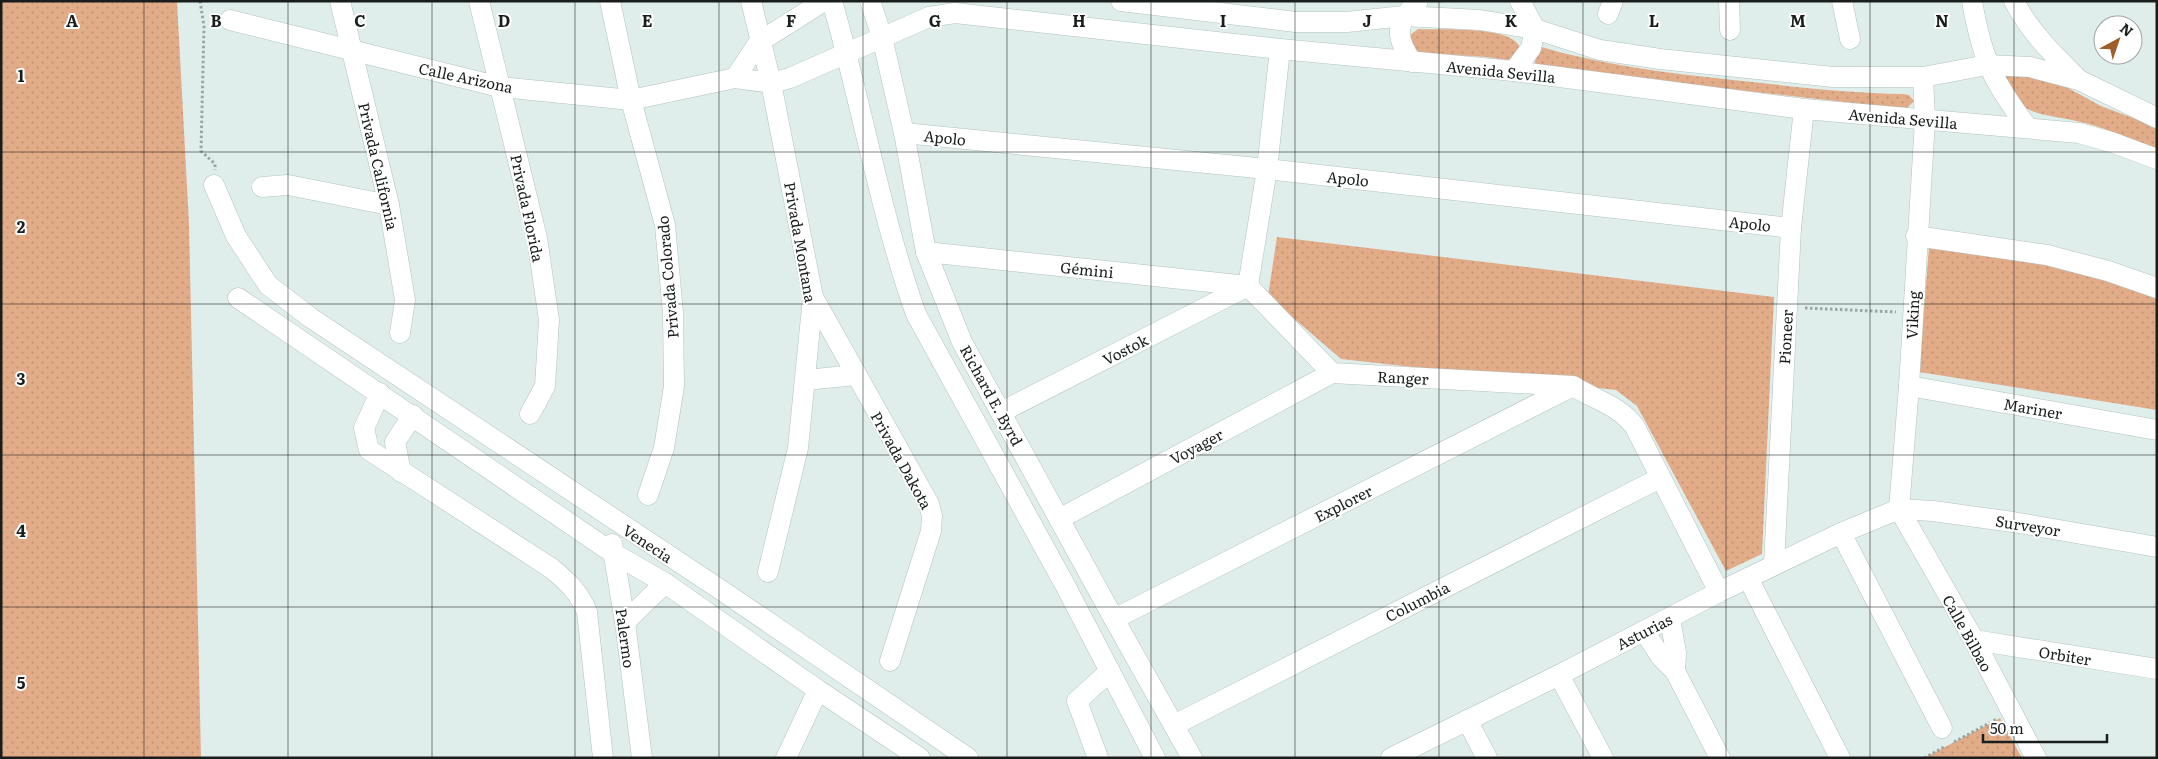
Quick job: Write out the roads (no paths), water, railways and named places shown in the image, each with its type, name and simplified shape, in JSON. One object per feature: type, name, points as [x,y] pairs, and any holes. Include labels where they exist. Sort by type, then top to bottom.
[{"type":"street","name":"Privada California","points":[[340,1],[389,205],[405,300],[400,333]]},
{"type":"street","name":"Privada Florida","points":[[479,1],[537,238],[549,320],[545,386],[530,414]]},
{"type":"street","name":"Privada Colorado","points":[[610,1],[631,100],[665,225],[673,313],[674,386],[664,448],[648,495]]},
{"type":"street","name":"Privada Montana","points":[[751,1],[770,83],[813,298],[798,448],[768,572]]},
{"type":"street","points":[[735,78],[759,42],[824,1]]},
{"type":"street","name":"Richard E. Byrd","points":[[832,1],[847,52],[899,268],[916,314],[1110,671],[1155,758]]},
{"type":"street","name":"Richard E. Byrd","points":[[870,1],[882,37],[904,133],[926,252],[962,342],[1192,758]]},
{"type":"street","points":[[1121,1],[1296,22],[1347,22],[1404,16],[1480,20],[1535,29],[1600,50],[1660,60],[1833,77],[1923,77],[1987,65],[2030,67],[2079,80],[2157,118]]},
{"type":"street","points":[[1412,62],[1401,41],[1400,31],[1404,16],[1418,1]]},
{"type":"street","points":[[1514,71],[1528,54],[1535,29],[1520,1]]},
{"type":"street","points":[[1729,1],[1730,30]]},
{"type":"street","points":[[1842,1],[1850,39]]},
{"type":"street","points":[[1972,1],[1977,32],[1987,65],[2006,100],[2028,128]]},
{"type":"street","points":[[2014,1],[2026,23],[2042,43],[2079,80]]},
{"type":"street","name":"Avenida Sevilla","points":[[847,52],[929,17],[955,14],[1280,49],[1514,71],[1804,109],[2079,133],[2111,142],[2157,159]]},
{"type":"street","name":"Calle Arizona","points":[[230,20],[500,87],[631,100],[735,78],[770,83],[790,78],[847,52]]},
{"type":"street","points":[[1280,49],[1267,169],[1248,286],[1332,373]]},
{"type":"street","name":"Viking","points":[[1899,509],[1909,386],[1924,120],[1923,77]]},
{"type":"street","name":"Pioneer","points":[[1774,565],[1791,228],[1804,109]]},
{"type":"street","name":"Apolo","points":[[904,133],[1267,169],[1791,228]]},
{"type":"street","name":"Venecia","points":[[214,185],[236,236],[268,284],[327,330],[968,758]]},
{"type":"street","points":[[262,187],[288,185],[389,205]]},
{"type":"street","points":[[1916,236],[2047,255],[2108,271],[2157,288]]},
{"type":"street","name":"Gémini","points":[[926,252],[1248,286]]},
{"type":"street","name":"Vostok","points":[[1001,412],[1248,286]]},
{"type":"street","name":"Venecia","points":[[238,298],[413,415],[613,553],[665,583],[818,690],[920,758]]},
{"type":"street","name":"Privada Dakota","points":[[813,298],[855,376],[929,504],[932,516],[931,531],[890,661]]},
{"type":"street","points":[[314,350],[327,330]]},
{"type":"street","name":"Ranger","points":[[1332,373],[1573,386],[1589,396],[1615,407],[1628,417],[1635,427],[1719,592]]},
{"type":"street","name":"Voyager","points":[[1059,518],[1332,373]]},
{"type":"street","points":[[806,380],[855,376]]},
{"type":"street","name":"Explorer","points":[[1114,619],[1573,386]]},
{"type":"street","name":"Mariner","points":[[1909,386],[2157,430]]},
{"type":"street","points":[[380,393],[364,428],[369,450],[401,472],[499,532],[551,568],[574,588],[587,612],[600,755]]},
{"type":"street","points":[[401,472],[396,442],[413,415]]},
{"type":"street","name":"Columbia","points":[[1174,725],[1660,478]]},
{"type":"street","name":"Asturias","points":[[1391,758],[1774,565],[1841,533],[1899,509]]},
{"type":"street","name":"Surveyor","points":[[1899,509],[1934,511],[2013,522],[2157,547]]},
{"type":"street","name":"Calle Bilbao","points":[[1899,509],[1974,640],[2036,758]]},
{"type":"street","name":"Palermo","points":[[610,518],[613,553],[625,622],[642,758]]},
{"type":"street","points":[[1841,533],[1942,728]]},
{"type":"street","points":[[1748,578],[1840,758]]},
{"type":"street","points":[[625,622],[665,583]]},
{"type":"street","points":[[1670,618],[1676,653],[1675,671]]},
{"type":"street","points":[[1644,630],[1661,657],[1675,671],[1720,758]]},
{"type":"street","name":"Orbiter","points":[[1974,640],[2157,669]]},
{"type":"street","points":[[1098,758],[1077,701],[1110,671]]},
{"type":"street","points":[[1558,675],[1603,758]]},
{"type":"street","points":[[786,758],[818,690]]},
{"type":"street","points":[[1467,720],[1487,758]]}]
